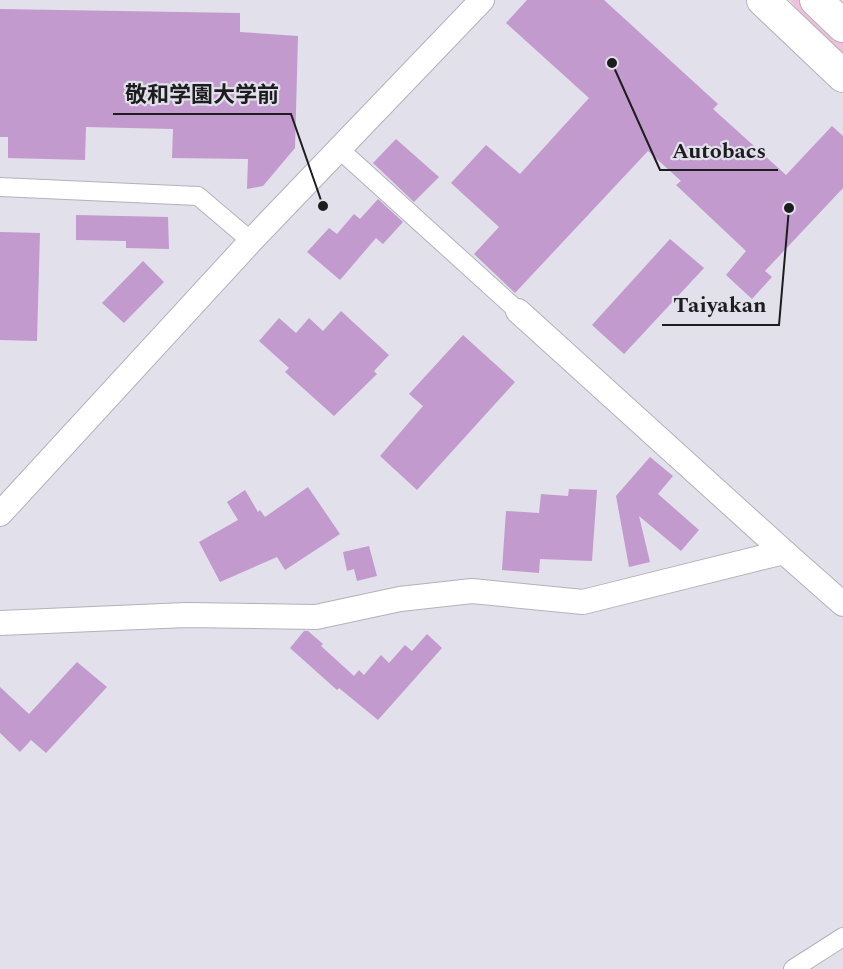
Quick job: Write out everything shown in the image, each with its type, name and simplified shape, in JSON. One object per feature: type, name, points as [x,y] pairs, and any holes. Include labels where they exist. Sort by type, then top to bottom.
[{"type":"highway","points":[[763,0],[843,76]]},
{"type":"highway","points":[[816,0],[843,26]]},
{"type":"street","points":[[0,514],[338,148],[482,0]]},
{"type":"street","points":[[338,148],[843,604]]},
{"type":"street","points":[[0,187],[198,196],[251,241]]},
{"type":"street","points":[[0,623],[186,615],[316,617],[399,599],[472,591],[583,602],[784,552]]},
{"type":"street","points":[[793,969],[843,937]]},
{"type":"shaded area","points":[[790,0],[801,0],[843,39],[843,61],[828,48]]},
{"type":"building","points":[[527,0],[604,0],[718,104],[713,109],[786,175],[832,126],[843,136],[843,188],[765,271],[772,277],[752,299],[726,275],[746,251],[676,185],[681,181],[648,151],[515,293],[474,254],[499,227],[451,183],[486,145],[520,174],[589,98],[506,23]]},
{"type":"building","points":[[0,9],[240,13],[240,32],[298,36],[295,148],[263,186],[247,189],[248,159],[172,158],[173,129],[86,127],[85,160],[8,158],[8,137],[0,137]]},
{"type":"building","points":[[396,139],[439,177],[414,202],[373,163]]},
{"type":"building","points":[[378,199],[403,222],[383,244],[376,238],[340,280],[307,252],[329,228],[337,234],[354,214],[360,219]]},
{"type":"building","points":[[76,215],[168,217],[169,249],[126,248],[126,241],[76,240]]},
{"type":"building","points":[[0,232],[40,233],[37,341],[0,340]]},
{"type":"building","points":[[670,239],[704,268],[624,354],[592,325]]},
{"type":"building","points":[[143,261],[164,282],[124,323],[102,303]]},
{"type":"building","points":[[341,311],[389,355],[374,371],[377,374],[334,416],[285,372],[289,368],[259,341],[279,318],[296,333],[309,318],[323,331]]},
{"type":"building","points":[[463,335],[515,382],[417,490],[380,456],[423,406],[409,394]]},
{"type":"building","points":[[650,457],[673,476],[658,494],[699,530],[681,551],[639,516],[650,562],[629,567],[616,496]]},
{"type":"building","points":[[308,487],[340,534],[285,570],[277,557],[220,582],[199,542],[238,520],[227,502],[245,490],[258,512],[260,510],[265,517]]},
{"type":"building","points":[[569,489],[597,490],[592,561],[540,559],[539,573],[502,570],[506,511],[539,513],[541,494],[568,496]]},
{"type":"building","points":[[369,546],[377,576],[357,581],[354,569],[347,571],[343,552]]},
{"type":"building","points":[[304,631],[308,631],[323,644],[321,646],[354,676],[359,670],[364,675],[381,655],[389,663],[405,645],[412,651],[427,634],[442,648],[378,720],[339,688],[337,690],[290,648]]},
{"type":"building","points":[[77,662],[107,687],[46,753],[31,740],[20,752],[0,733],[0,687],[29,714]]},
{"type":"place","name":"Autobacs","points":[[612,63]]},
{"type":"place","name":"敬和学園大学前","points":[[323,206]]},
{"type":"place","name":"Taiyakan","points":[[789,208]]}]
